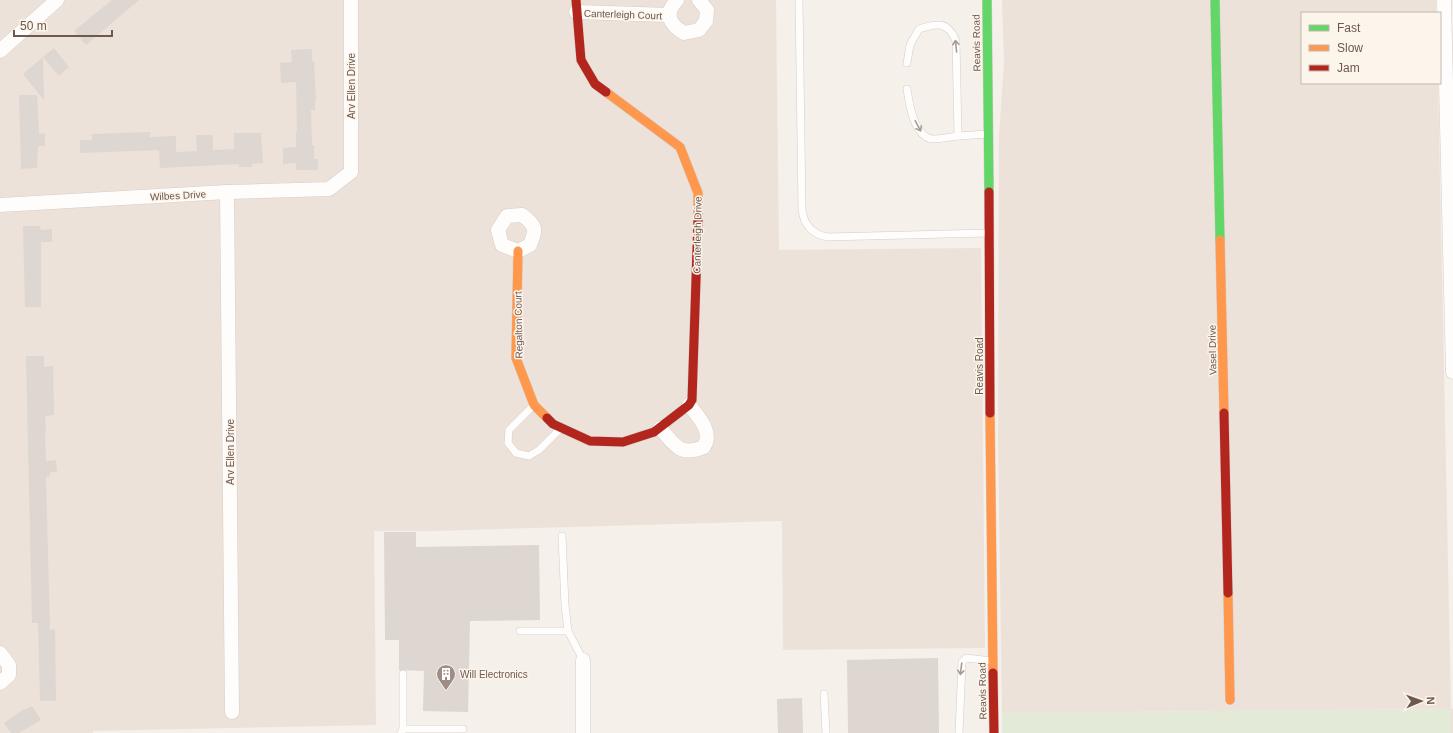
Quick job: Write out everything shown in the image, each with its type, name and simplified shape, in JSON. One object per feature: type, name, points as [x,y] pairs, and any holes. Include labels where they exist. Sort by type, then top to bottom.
[{"type":"street","points":[[0,51],[57,0]]},
{"type":"street","name":"Arv Ellen Drive","points":[[351,0],[351,172]]},
{"type":"street","name":"Canterleigh Court","points":[[677,0],[671,6],[669,15],[674,27],[684,33],[699,30],[706,21],[707,10],[699,0]]},
{"type":"street","name":"Reavis Road","points":[[986,0],[989,134],[994,733]]},
{"type":"street","name":"Vasel Drive","points":[[1215,0],[1230,700]]},
{"type":"street","points":[[1444,0],[1453,372]]},
{"type":"street","name":"Canterleigh Court","points":[[576,6],[669,15]]},
{"type":"street","name":"Canterleigh Drive","points":[[576,6],[580,60],[595,84],[680,147],[698,193],[697,268],[691,403]]},
{"type":"street","name":"Wilbes Drive","points":[[0,205],[227,192],[329,189],[351,172]]},
{"type":"street","name":"Arv Ellen Drive","points":[[227,192],[232,712]]},
{"type":"street","name":"Regalton Court","points":[[518,251],[516,358],[534,405],[553,424],[590,441],[623,442],[654,432],[691,403]]},
{"type":"street","points":[[660,428],[677,448],[692,451],[704,448],[708,441],[707,430],[691,403]]},
{"type":"street","points":[[0,653],[10,665],[9,675],[0,683]]},
{"type":"street","points":[[583,660],[583,733]]},
{"type":"lane","points":[[799,0],[802,210],[803,218],[807,226],[813,232],[827,237],[990,233]]},
{"type":"lane","points":[[907,63],[910,45],[918,29],[930,25],[942,25],[952,31],[956,41],[958,136]]},
{"type":"lane","points":[[907,89],[909,102],[916,124],[922,135],[932,139],[989,134]]},
{"type":"lane","points":[[534,405],[509,430],[508,443],[516,453],[529,456],[539,450],[561,428]]},
{"type":"lane","points":[[562,536],[565,606],[568,631],[583,660]]},
{"type":"lane","points":[[520,631],[568,631]]},
{"type":"lane","points":[[959,733],[960,670],[962,662],[966,658],[993,661]]},
{"type":"lane","points":[[403,674],[402,731],[464,729]]},
{"type":"lane","points":[[824,694],[826,733]]},
{"type":"shaded area","points":[[0,0],[776,0],[779,250],[981,248],[985,648],[783,650],[782,521],[434,531],[374,531],[376,725],[93,731],[93,733],[0,733]]},
{"type":"shaded area","points":[[1002,0],[1436,0],[1436,12],[1301,12],[1301,84],[1438,84],[1451,708],[1453,709],[1453,733],[1451,733],[1450,709],[1002,713],[998,441],[999,136],[1004,62]]},
{"type":"green space","points":[[1451,709],[1451,733],[1002,733],[1002,713]]},
{"type":"building","points":[[112,0],[139,0],[86,45],[74,31]]},
{"type":"building","points":[[54,48],[69,67],[59,76],[43,57]]},
{"type":"building","points":[[312,49],[316,101],[315,110],[311,110],[312,145],[314,145],[314,159],[318,159],[318,170],[296,170],[296,163],[283,164],[283,148],[296,147],[296,82],[281,83],[280,63],[292,62],[291,50]]},
{"type":"building","points":[[43,57],[44,100],[23,74]]},
{"type":"building","points":[[19,95],[37,95],[39,134],[45,133],[45,146],[38,146],[37,168],[21,169]]},
{"type":"building","points":[[150,132],[150,137],[176,136],[176,152],[197,151],[196,135],[213,135],[213,150],[234,149],[234,133],[261,133],[263,163],[252,164],[252,167],[239,167],[239,164],[160,168],[159,150],[80,153],[80,140],[92,140],[92,134]]},
{"type":"building","points":[[23,226],[40,226],[41,230],[52,229],[52,242],[41,242],[41,307],[25,307]]},
{"type":"building","points":[[26,356],[44,356],[44,367],[53,366],[54,415],[45,416],[45,431],[46,461],[56,460],[57,472],[50,472],[50,476],[46,477],[50,630],[55,629],[56,701],[40,701],[38,623],[32,623]]},
{"type":"building","points":[[384,532],[416,532],[416,547],[539,545],[540,620],[470,621],[468,712],[423,711],[424,671],[399,670],[399,640],[385,640]]},
{"type":"building","points":[[938,658],[939,733],[848,733],[847,660]]},
{"type":"building","points":[[802,698],[803,733],[778,733],[777,699]]},
{"type":"building","points":[[32,706],[41,720],[19,733],[11,733],[4,723],[24,709],[25,710]]},
{"type":"traffic: fast","points":[[987,0],[989,192]]},
{"type":"traffic: fast","points":[[1215,0],[1220,240]]},
{"type":"traffic: slow","points":[[606,92],[680,147],[698,193],[698,219]]},
{"type":"traffic: slow","points":[[1220,240],[1224,413]]},
{"type":"traffic: slow","points":[[518,251],[516,358],[534,405],[547,418]]},
{"type":"traffic: slow","points":[[990,413],[993,673]]},
{"type":"traffic: slow","points":[[1228,593],[1230,700]]},
{"type":"traffic: jam","points":[[576,0],[581,60],[595,84],[606,92]]},
{"type":"traffic: jam","points":[[989,192],[990,413]]},
{"type":"traffic: jam","points":[[547,418],[553,424],[590,441],[623,442],[654,432],[689,405],[692,400],[698,219]]},
{"type":"traffic: jam","points":[[1224,413],[1228,593]]},
{"type":"traffic: jam","points":[[993,673],[994,733]]},
{"type":"place","name":"Will Electronics","points":[[446,691]]}]
